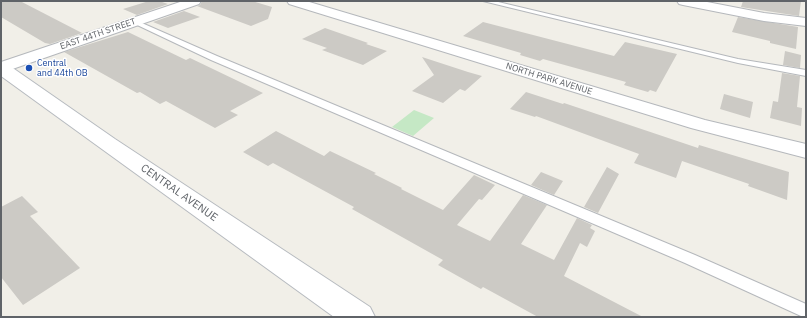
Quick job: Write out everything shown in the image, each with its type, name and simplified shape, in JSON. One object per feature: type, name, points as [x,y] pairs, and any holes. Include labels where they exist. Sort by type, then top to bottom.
[{"type":"street","name":"EAST 44TH STREET","points":[[1,68],[194,1]]},
{"type":"street","name":"NORTH PARK AVENUE","points":[[293,1],[698,124],[806,151]]},
{"type":"street","points":[[683,1],[764,17],[806,22]]},
{"type":"street","name":"CENTRAL AVENUE","points":[[1,68],[108,144],[359,317]]},
{"type":"lane","points":[[486,1],[738,61],[806,73]]},
{"type":"lane","points":[[135,22],[214,58],[683,256],[806,310]]},
{"type":"green space","points":[[414,110],[434,118],[413,136],[392,127]]},
{"type":"building","points":[[1,1],[20,1],[82,33],[50,44],[45,43],[1,17]]},
{"type":"building","points":[[149,1],[159,1],[168,4],[137,15],[123,9]]},
{"type":"building","points":[[202,1],[252,1],[272,7],[268,19],[251,26],[197,6],[200,5]]},
{"type":"building","points":[[743,1],[801,1],[799,16],[741,7]]},
{"type":"building","points":[[184,11],[200,17],[168,28],[153,22]]},
{"type":"building","points":[[738,17],[798,27],[796,49],[732,32]]},
{"type":"building","points":[[483,22],[614,56],[625,42],[677,54],[656,92],[650,90],[648,92],[624,85],[626,82],[543,59],[540,61],[520,55],[521,53],[463,36]]},
{"type":"building","points":[[325,28],[387,51],[363,65],[322,50],[327,48],[302,39]]},
{"type":"building","points":[[128,32],[186,60],[190,58],[263,93],[230,111],[238,115],[215,128],[166,101],[160,104],[140,92],[137,93],[64,52]]},
{"type":"building","points":[[785,51],[801,55],[800,68],[783,65]]},
{"type":"building","points":[[422,57],[482,76],[465,91],[460,89],[443,103],[412,91],[434,75]]},
{"type":"building","points":[[782,73],[800,76],[797,107],[802,108],[801,126],[770,118],[773,101],[778,102]]},
{"type":"building","points":[[526,92],[563,104],[564,103],[698,148],[699,145],[789,172],[787,200],[748,186],[749,184],[682,161],[676,178],[634,163],[639,154],[536,116],[535,117],[510,109]]},
{"type":"building","points":[[724,94],[753,102],[750,118],[720,109]]},
{"type":"building","points":[[276,131],[324,156],[330,151],[376,173],[374,174],[443,210],[474,175],[495,185],[482,200],[479,199],[457,225],[490,241],[523,195],[547,205],[521,244],[554,260],[577,218],[592,225],[590,228],[595,231],[587,247],[580,243],[564,276],[643,317],[538,317],[483,287],[481,289],[438,265],[443,260],[352,209],[354,207],[273,163],[268,166],[243,152]]},
{"type":"building","points":[[607,167],[619,174],[598,213],[584,207]]},
{"type":"building","points":[[541,172],[563,181],[554,195],[531,185]]},
{"type":"building","points":[[22,196],[38,212],[30,216],[80,268],[23,305],[1,277],[1,207]]},
{"type":"place","name":"Central and 44th OB","points":[[29,68]]}]
